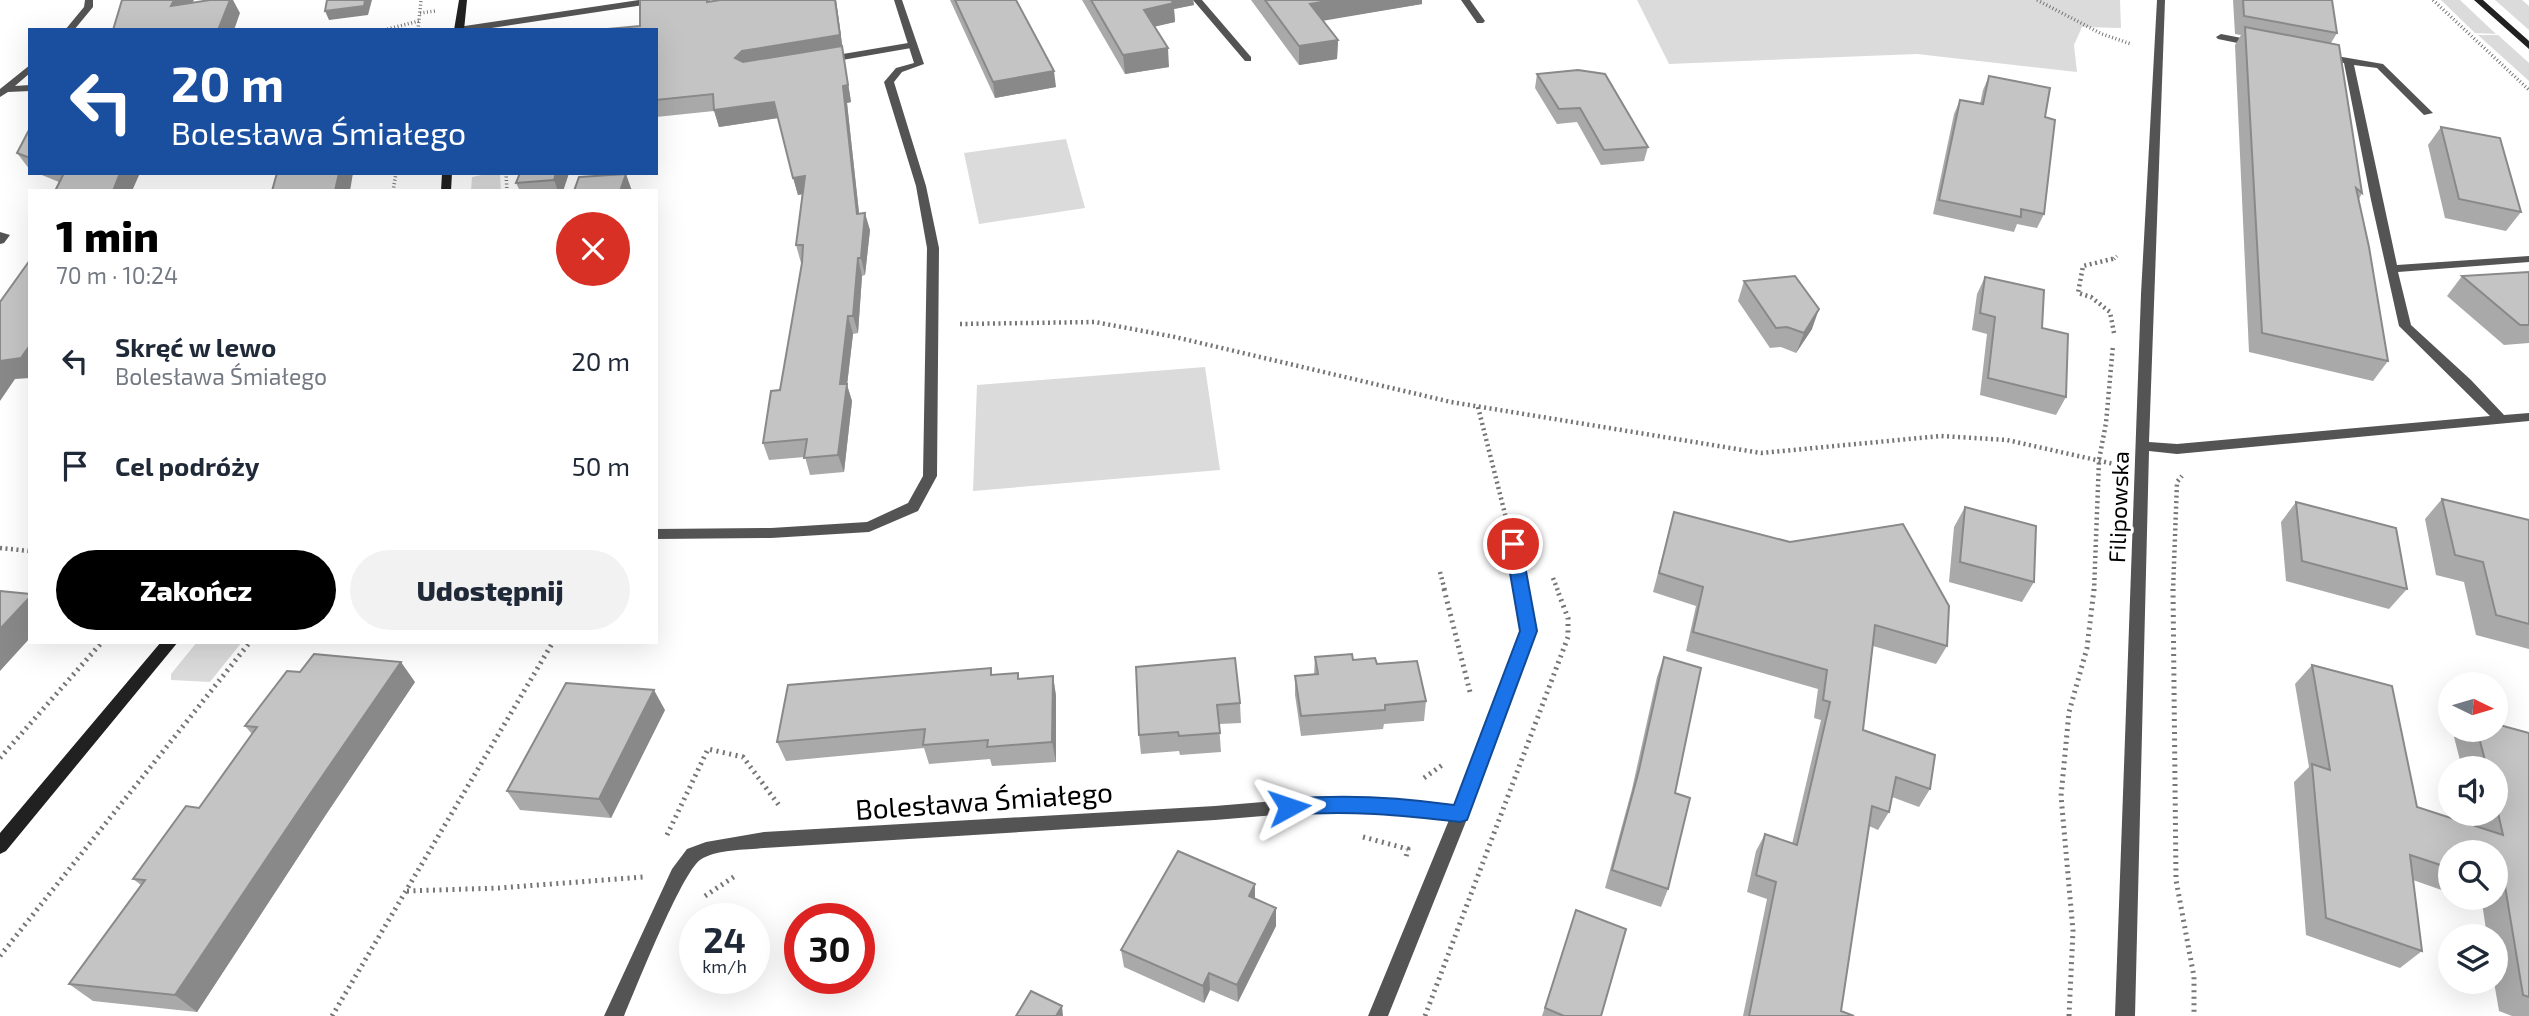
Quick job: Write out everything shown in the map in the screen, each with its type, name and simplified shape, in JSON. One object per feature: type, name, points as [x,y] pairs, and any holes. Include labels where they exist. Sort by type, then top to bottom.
[{"type":"street","points":[[71,28],[88,7],[89,0]]},
{"type":"street","points":[[459,28],[463,0]]},
{"type":"street","points":[[472,28],[657,0]]},
{"type":"street","points":[[658,534],[771,533],[869,527],[913,508],[930,476],[933,248],[921,186],[890,82],[899,70],[919,64],[898,0]]},
{"type":"street","points":[[1197,0],[1248,60]]},
{"type":"street","points":[[1465,0],[1480,21]]},
{"type":"street","name":"Filipowska","points":[[2125,1016],[2147,294],[2161,0]]},
{"type":"street","points":[[2478,0],[2529,46]]},
{"type":"street","points":[[2221,37],[2272,47]]},
{"type":"street","points":[[811,62],[914,45]]},
{"type":"street","points":[[2310,54],[2380,66],[2428,113]]},
{"type":"street","points":[[2348,61],[2405,326],[2501,420]]},
{"type":"street","points":[[3,92],[28,70]]},
{"type":"street","points":[[3,92],[28,88]]},
{"type":"street","points":[[0,235],[4,235],[0,242]]},
{"type":"street","points":[[2392,269],[2529,259]]},
{"type":"street","points":[[2144,446],[2177,449],[2529,417]]},
{"type":"street","points":[[1378,1016],[1460,814],[1529,631],[1513,544]]},
{"type":"street","points":[[0,846],[168,644]]},
{"type":"street","name":"Bolesława Śmiałego","points":[[614,1016],[678,875],[693,855],[712,847],[764,840],[1215,813],[1337,803],[1406,807],[1460,814]]},
{"type":"path","points":[[418,28],[421,0]]},
{"type":"path","points":[[2037,0],[2102,34],[2159,52]]},
{"type":"path","points":[[2433,0],[2529,90]]},
{"type":"path","points":[[392,28],[419,21]]},
{"type":"path","points":[[2069,1016],[2073,931],[2061,796],[2070,712],[2087,648],[2094,590],[2099,460],[2106,424],[2114,334],[2110,312],[2091,297],[2078,293],[2083,266]]},
{"type":"path","points":[[931,326],[1026,321],[1096,322],[1175,337],[1478,407],[1761,453],[1941,436],[2007,440],[2143,471]]},
{"type":"path","points":[[1478,407],[1513,544]]},
{"type":"path","points":[[2177,482],[2173,546],[2176,880],[2194,977],[2194,1016]]},
{"type":"path","points":[[0,548],[28,551]]},
{"type":"path","points":[[1425,1016],[1568,637],[1568,618],[1549,567]]},
{"type":"path","points":[[0,758],[101,644]]},
{"type":"path","points":[[0,956],[248,644]]},
{"type":"path","points":[[332,1016],[552,644]]},
{"type":"path","points":[[1360,836],[1408,849],[1405,860]]},
{"type":"path","points":[[700,900],[732,876],[745,874]]},
{"type":"path","points":[[406,891],[499,888],[648,876]]},
{"type":"shaded area","points":[[1637,0],[2120,0],[2121,28],[2082,27],[2074,45],[2077,72],[1917,54],[1669,64]]},
{"type":"shaded area","points":[[2441,0],[2460,0],[2496,34],[2475,33]]},
{"type":"shaded area","points":[[2495,0],[2522,0],[2529,6],[2529,30]]},
{"type":"shaded area","points":[[2478,35],[2498,35],[2529,63],[2529,81]]},
{"type":"shaded area","points":[[1066,139],[1085,208],[979,224],[964,153]]},
{"type":"shaded area","points":[[500,175],[501,189],[471,189],[472,177]]},
{"type":"shaded area","points":[[1205,367],[1220,470],[973,491],[977,385]]},
{"type":"shaded area","points":[[195,644],[240,644],[210,682],[171,680],[171,674]]},
{"type":"building","points":[[122,0],[174,0],[171,6],[230,0],[219,28],[114,28]]},
{"type":"building","points":[[327,0],[365,0],[364,6],[325,11]]},
{"type":"building","points":[[640,0],[835,0],[840,35],[742,51],[735,58],[743,62],[842,46],[848,85],[843,86],[857,214],[865,213],[853,316],[848,316],[840,384],[847,384],[838,455],[804,458],[807,439],[763,443],[771,391],[780,390],[803,245],[796,245],[805,176],[793,178],[774,102],[714,110],[713,94],[658,100],[658,28],[618,28],[640,26]]},
{"type":"building","points":[[955,0],[1016,0],[1054,71],[993,82]]},
{"type":"building","points":[[1091,0],[1171,0],[1174,3],[1144,10],[1168,48],[1123,55]]},
{"type":"building","points":[[1265,0],[1333,0],[1310,4],[1338,40],[1299,46]]},
{"type":"building","points":[[2243,0],[2332,0],[2337,33],[2244,16]]},
{"type":"building","points":[[2245,27],[2339,45],[2362,193],[2356,188],[2388,361],[2262,333]]},
{"type":"building","points":[[1578,70],[1605,74],[1648,147],[1604,150],[1580,108],[1559,109],[1537,74]]},
{"type":"building","points":[[1989,76],[2050,88],[2045,117],[2055,120],[2044,214],[2021,209],[2021,217],[1939,200],[1960,100],[1983,104]]},
{"type":"building","points":[[2441,127],[2500,138],[2521,212],[2459,199]]},
{"type":"building","points":[[28,132],[28,157],[17,153]]},
{"type":"building","points":[[63,175],[119,175],[114,189],[56,189]]},
{"type":"building","points":[[276,175],[339,175],[335,189],[273,189]]},
{"type":"building","points":[[519,175],[555,175],[554,180],[516,183]]},
{"type":"building","points":[[626,175],[621,189],[575,189],[579,177]]},
{"type":"building","points":[[28,263],[28,348],[21,358],[0,361],[0,302]]},
{"type":"building","points":[[2529,272],[2529,325],[2520,325],[2462,276]]},
{"type":"building","points":[[1795,276],[1819,309],[1804,333],[1787,327],[1776,328],[1744,281]]},
{"type":"building","points":[[1985,277],[2044,290],[2042,328],[2068,334],[2066,397],[1988,378],[1995,317],[1980,313]]},
{"type":"building","points":[[2442,499],[2529,520],[2529,624],[2496,615],[2483,562],[2455,555]]},
{"type":"building","points":[[2296,502],[2396,528],[2407,589],[2302,561]]},
{"type":"building","points":[[1965,507],[2036,526],[2034,582],[1960,562]]},
{"type":"building","points":[[1674,512],[1790,542],[1903,524],[1949,606],[1947,646],[1875,625],[1863,730],[1935,755],[1930,789],[1896,777],[1889,812],[1872,806],[1841,1011],[1854,1016],[1749,1016],[1776,882],[1756,875],[1765,834],[1797,845],[1830,702],[1823,700],[1827,670],[1693,632],[1703,587],[1659,573]]},
{"type":"building","points":[[0,591],[28,594],[28,599],[0,629]]},
{"type":"building","points":[[314,654],[401,662],[175,995],[69,984],[145,880],[133,879],[186,806],[199,808],[257,727],[245,726],[287,671],[300,672]]},
{"type":"building","points":[[1352,654],[1353,660],[1375,658],[1377,664],[1417,661],[1426,701],[1385,705],[1385,710],[1301,716],[1295,676],[1318,674],[1315,657]]},
{"type":"building","points":[[1664,657],[1701,668],[1675,793],[1690,798],[1668,889],[1612,870],[1639,770]]},
{"type":"building","points":[[1235,658],[1240,703],[1217,705],[1220,733],[1139,735],[1136,667]]},
{"type":"building","points":[[2312,665],[2392,686],[2417,807],[2438,814],[2438,826],[2475,826],[2503,835],[2501,826],[2508,826],[2508,756],[2484,756],[2480,742],[2508,742],[2508,727],[2529,733],[2529,997],[2523,995],[2508,904],[2508,840],[2438,840],[2438,864],[2410,855],[2422,951],[2326,918],[2312,764],[2330,770]]},
{"type":"building","points":[[991,668],[991,675],[1018,673],[1018,679],[1053,676],[1052,742],[987,747],[988,740],[923,745],[925,729],[777,742],[788,685]]},
{"type":"building","points":[[566,683],[654,690],[599,799],[507,791]]},
{"type":"building","points":[[1178,851],[1255,884],[1249,896],[1276,908],[1237,985],[1209,973],[1203,986],[1121,950]]},
{"type":"building","points":[[1576,910],[1626,929],[1601,1016],[1564,1016],[1545,1008]]},
{"type":"building","points":[[1031,991],[1062,1006],[1056,1016],[1016,1016]]},
{"type":"route","points":[[1289,807],[1337,803],[1406,807],[1460,814],[1529,631],[1513,544]]}]
